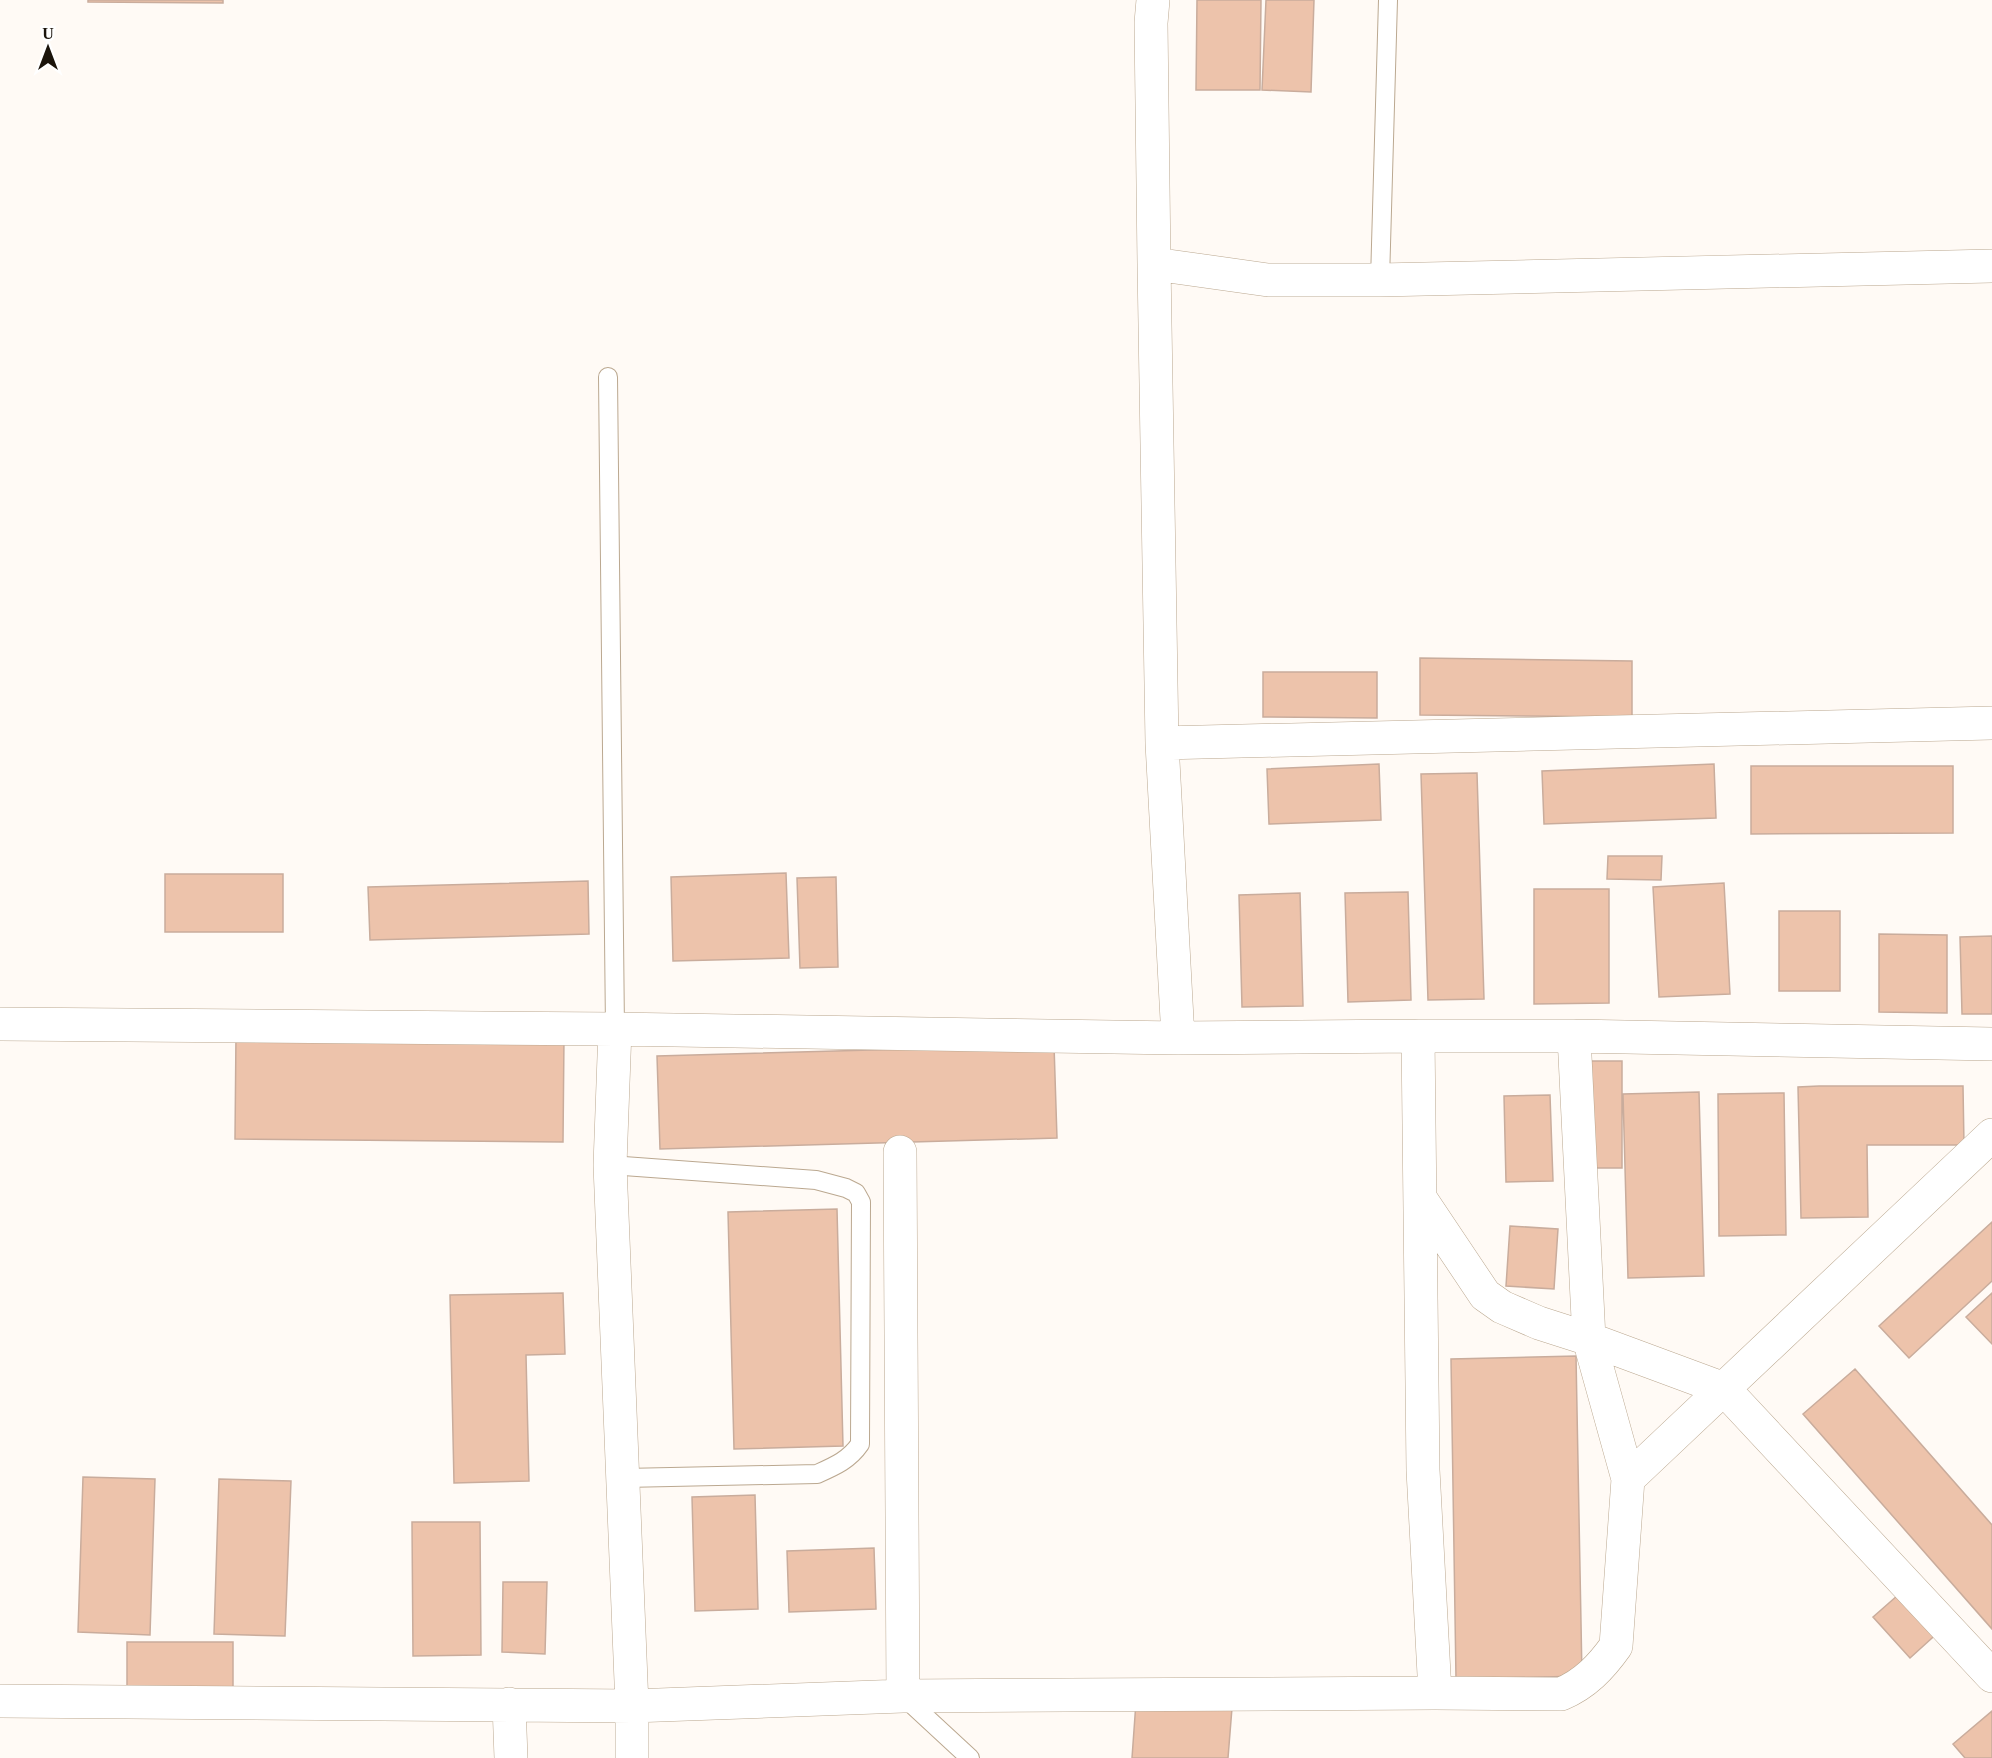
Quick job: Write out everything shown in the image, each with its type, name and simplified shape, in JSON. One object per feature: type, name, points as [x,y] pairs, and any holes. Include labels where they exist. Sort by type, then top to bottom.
[{"type":"street","points":[[1153,0],[1151,23],[1162,743],[1178,1038]]},
{"type":"street","points":[[1154,264],[1268,280],[1380,280],[1992,266]]},
{"type":"street","points":[[1162,743],[1992,723]]},
{"type":"street","points":[[0,1023],[615,1029],[1178,1038],[1574,1036],[1992,1044]]},
{"type":"street","points":[[615,1029],[610,1165],[624,1478],[632,1758]]},
{"type":"street","points":[[1418,1036],[1423,1470],[1435,1693]]},
{"type":"street","points":[[0,1701],[632,1706],[903,1696],[1561,1694],[1577,1687],[1605,1662],[1616,1646],[1628,1479],[1589,1339],[1574,1036]]},
{"type":"street","points":[[1628,1479],[1992,1135]]},
{"type":"street","points":[[900,1152],[903,1696]]},
{"type":"street","points":[[1420,1198],[1485,1295],[1502,1306],[1539,1323],[1724,1389],[1992,1676]]},
{"type":"street","points":[[509,1704],[510,1758]]},
{"type":"lane","points":[[1380,280],[1388,0]]},
{"type":"lane","points":[[608,377],[615,1029]]},
{"type":"lane","points":[[610,1165],[816,1180],[846,1188],[856,1193],[861,1202],[860,1444],[853,1453],[842,1462],[818,1474],[624,1478]]},
{"type":"lane","points":[[903,1696],[970,1758]]},
{"type":"building","points":[[88,0],[223,0],[223,3],[88,2]]},
{"type":"building","points":[[1197,0],[1261,0],[1260,90],[1196,90]]},
{"type":"building","points":[[1266,0],[1314,0],[1311,92],[1262,90]]},
{"type":"building","points":[[1420,658],[1632,661],[1632,717],[1420,715]]},
{"type":"building","points":[[1263,672],[1377,672],[1377,718],[1263,717]]},
{"type":"building","points":[[1379,764],[1381,820],[1269,824],[1267,769]]},
{"type":"building","points":[[1714,764],[1716,818],[1544,824],[1542,771]]},
{"type":"building","points":[[1751,766],[1953,766],[1953,833],[1751,834]]},
{"type":"building","points":[[1477,773],[1484,999],[1428,1000],[1421,774]]},
{"type":"building","points":[[1608,856],[1662,856],[1661,880],[1607,879]]},
{"type":"building","points":[[786,873],[789,958],[673,961],[671,877]]},
{"type":"building","points":[[165,874],[283,874],[283,932],[165,932]]},
{"type":"building","points":[[836,877],[838,967],[800,968],[797,878]]},
{"type":"building","points":[[588,881],[589,934],[370,940],[368,887]]},
{"type":"building","points":[[1724,883],[1730,994],[1659,997],[1653,887]]},
{"type":"building","points":[[1534,889],[1609,889],[1609,1003],[1534,1004]]},
{"type":"building","points":[[1408,892],[1411,1000],[1348,1002],[1345,893]]},
{"type":"building","points":[[1300,893],[1303,1006],[1242,1007],[1239,895]]},
{"type":"building","points":[[1779,911],[1840,911],[1840,991],[1779,991]]},
{"type":"building","points":[[1879,934],[1947,935],[1947,1013],[1879,1012]]},
{"type":"building","points":[[1992,936],[1992,1014],[1962,1014],[1960,937]]},
{"type":"building","points":[[236,1034],[564,1037],[563,1142],[235,1139]]},
{"type":"building","points":[[1054,1045],[1057,1138],[660,1149],[657,1056]]},
{"type":"building","points":[[1580,1061],[1622,1061],[1622,1168],[1580,1168]]},
{"type":"building","points":[[1963,1086],[1964,1145],[1867,1145],[1868,1217],[1801,1218],[1798,1087]]},
{"type":"building","points":[[1699,1092],[1704,1276],[1628,1278],[1623,1094]]},
{"type":"building","points":[[1784,1093],[1786,1235],[1719,1236],[1718,1094]]},
{"type":"building","points":[[1550,1095],[1553,1181],[1506,1182],[1504,1096]]},
{"type":"building","points":[[837,1209],[843,1446],[734,1449],[728,1212]]},
{"type":"building","points":[[1992,1222],[1992,1281],[1909,1358],[1879,1326]]},
{"type":"building","points":[[1510,1226],[1558,1229],[1554,1289],[1506,1286]]},
{"type":"building","points":[[563,1293],[565,1354],[526,1355],[529,1481],[454,1483],[450,1295]]},
{"type":"building","points":[[1992,1293],[1992,1344],[1966,1317]]},
{"type":"building","points":[[1576,1356],[1582,1676],[1456,1679],[1451,1359]]},
{"type":"building","points":[[1855,1369],[1992,1525],[1992,1629],[1803,1414]]},
{"type":"building","points":[[83,1477],[155,1479],[150,1635],[78,1632]]},
{"type":"building","points":[[219,1479],[291,1481],[285,1636],[214,1634]]},
{"type":"building","points":[[755,1495],[758,1609],[695,1611],[692,1497]]},
{"type":"building","points":[[412,1522],[480,1522],[481,1655],[413,1656]]},
{"type":"building","points":[[874,1548],[876,1609],[789,1612],[787,1551]]},
{"type":"building","points":[[503,1582],[547,1582],[545,1654],[502,1652]]},
{"type":"building","points":[[1906,1588],[1942,1629],[1910,1658],[1873,1617]]},
{"type":"building","points":[[127,1642],[233,1642],[233,1689],[127,1688]]},
{"type":"building","points":[[1136,1702],[1232,1708],[1228,1758],[1132,1758]]},
{"type":"building","points":[[1992,1711],[1992,1758],[1965,1758],[1953,1744]]}]
